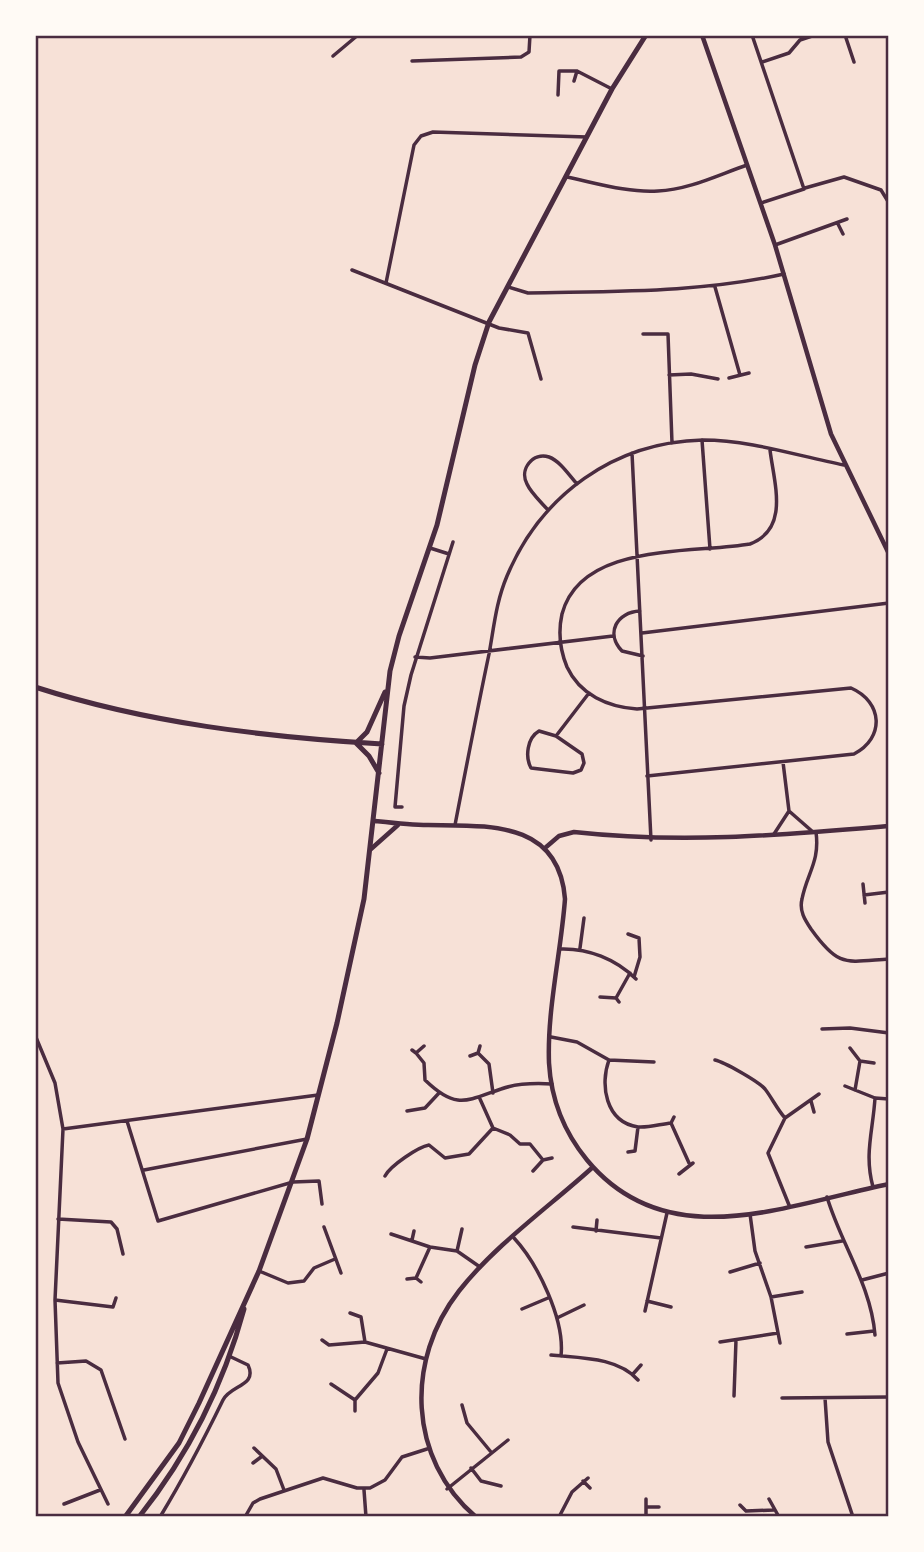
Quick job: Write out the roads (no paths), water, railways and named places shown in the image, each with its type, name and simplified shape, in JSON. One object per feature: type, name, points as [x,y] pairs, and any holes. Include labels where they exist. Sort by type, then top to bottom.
[{"type":"main road","points":[[125,1517],[179,1443],[247,1298],[307,1139],[364,899],[375,821],[387,687],[398,636],[430,548],[475,365],[489,322],[612,89],[646,35]]},
{"type":"main road","points":[[35,687],[140,717],[206,728],[382,744]]},
{"type":"main road","points":[[356,743],[367,732],[387,687]]},
{"type":"main road","points":[[356,743],[369,756],[379,773]]},
{"type":"main road","points":[[139,1517],[188,1448],[231,1356],[247,1298]]},
{"type":"street","points":[[333,56],[358,35]]},
{"type":"street","points":[[412,61],[522,57],[529,52],[530,35]]},
{"type":"street","points":[[702,35],[775,245],[831,434],[844,466],[889,554]]},
{"type":"street","points":[[752,35],[804,189]]},
{"type":"street","points":[[761,62],[789,53],[800,40],[815,35]]},
{"type":"street","points":[[845,35],[854,62]]},
{"type":"street","points":[[558,95],[559,71],[578,71],[612,89]]},
{"type":"street","points":[[573,81],[578,71]]},
{"type":"street","points":[[386,283],[414,145],[421,136],[433,132],[587,137]]},
{"type":"street","points":[[567,177],[638,191],[658,191],[692,184],[747,165]]},
{"type":"street","points":[[760,204],[844,177],[881,190],[889,203]]},
{"type":"street","points":[[775,245],[847,219]]},
{"type":"street","points":[[838,224],[843,234]]},
{"type":"street","points":[[352,270],[499,328],[528,333],[541,379]]},
{"type":"street","points":[[507,286],[528,293],[715,287],[784,274]]},
{"type":"street","points":[[715,287],[740,375]]},
{"type":"street","points":[[643,334],[668,334],[672,443]]},
{"type":"street","points":[[729,378],[749,373]]},
{"type":"street","points":[[669,375],[691,374],[719,379]]},
{"type":"street","points":[[455,825],[495,614],[506,577],[524,541],[548,510],[601,466],[632,453],[672,443],[702,440],[770,450],[844,466]]},
{"type":"street","points":[[702,440],[710,549]]},
{"type":"street","points":[[647,776],[843,756],[863,749],[871,741],[877,720],[870,699],[862,692],[840,687],[644,709],[612,706],[589,694],[571,675],[560,642],[563,610],[569,597],[586,576],[608,563],[750,544],[760,540],[774,526],[777,506],[770,450]]},
{"type":"street","points":[[632,453],[652,840]]},
{"type":"street","points":[[548,510],[527,484],[524,472],[530,462],[540,456],[552,458],[577,484]]},
{"type":"street","points":[[402,807],[395,807],[404,706],[415,657],[453,542]]},
{"type":"street","points":[[430,548],[449,554]]},
{"type":"street","points":[[642,633],[889,603]]},
{"type":"street","points":[[641,611],[622,616],[615,625],[613,636],[622,651],[643,656]]},
{"type":"street","points":[[415,657],[430,658],[613,636]]},
{"type":"street","points":[[556,736],[589,694]]},
{"type":"street","points":[[547,731],[556,736],[582,754],[584,763],[581,770],[573,773],[539,771],[528,765],[529,743],[534,734],[547,731]]},
{"type":"street","points":[[773,836],[789,811],[783,762]]},
{"type":"street","points":[[789,811],[815,832],[817,857],[801,905],[805,920],[826,950],[836,958],[850,961],[889,959]]},
{"type":"street","points":[[375,821],[399,825],[455,825],[515,831],[545,848],[557,866],[564,887],[551,1037],[552,1084],[564,1124],[593,1167],[627,1195],[667,1213],[710,1219],[750,1214],[889,1184]]},
{"type":"street","points":[[371,849],[399,825]]},
{"type":"street","points":[[545,848],[559,836],[574,832],[652,840],[773,836],[889,826]]},
{"type":"street","points":[[863,884],[865,903]]},
{"type":"street","points":[[864,895],[889,892]]},
{"type":"street","points":[[580,948],[584,918]]},
{"type":"street","points":[[560,949],[580,948],[600,955],[635,978],[640,957],[639,939],[628,934]]},
{"type":"street","points":[[600,997],[617,1000],[630,973]]},
{"type":"street","points":[[822,1029],[850,1028],[889,1033]]},
{"type":"street","points":[[35,1035],[55,1083],[63,1129],[55,1300],[58,1383],[71,1423],[108,1504]]},
{"type":"street","points":[[551,1037],[577,1042],[609,1060],[654,1062]]},
{"type":"street","points":[[424,1046],[414,1051],[424,1063],[425,1080],[439,1093],[455,1099],[480,1099],[523,1085],[552,1084]]},
{"type":"street","points":[[470,1056],[478,1052],[480,1046]]},
{"type":"street","points":[[850,1048],[860,1061],[874,1063]]},
{"type":"street","points":[[478,1052],[489,1064],[493,1093]]},
{"type":"street","points":[[726,1063],[732,1059]]},
{"type":"street","points":[[609,1060],[605,1095],[617,1116],[638,1127],[671,1122]]},
{"type":"street","points":[[715,1060],[726,1063],[761,1085],[785,1118]]},
{"type":"street","points":[[855,1090],[860,1061]]},
{"type":"street","points":[[845,1086],[876,1098],[889,1099]]},
{"type":"street","points":[[407,1111],[425,1108],[439,1093]]},
{"type":"street","points":[[789,1205],[768,1153],[785,1118],[819,1094]]},
{"type":"street","points":[[63,1129],[319,1095]]},
{"type":"street","points":[[873,1187],[867,1156],[874,1126],[876,1098]]},
{"type":"street","points":[[480,1099],[493,1128],[510,1135],[520,1144],[530,1144],[543,1160]]},
{"type":"street","points":[[811,1101],[814,1112]]},
{"type":"street","points":[[671,1122],[674,1117]]},
{"type":"street","points":[[127,1121],[159,1221],[293,1182],[319,1181],[322,1204]]},
{"type":"street","points":[[671,1122],[691,1163],[679,1174]]},
{"type":"street","points":[[628,1152],[635,1151],[638,1127]]},
{"type":"street","points":[[385,1176],[394,1164],[405,1161],[422,1146],[429,1145],[445,1158],[468,1154],[493,1128]]},
{"type":"street","points":[[143,1171],[307,1139]]},
{"type":"street","points":[[468,1154],[474,1161]]},
{"type":"street","points":[[533,1171],[543,1160],[552,1158]]},
{"type":"street","points":[[476,1517],[447,1489],[428,1449],[421,1412],[426,1359],[447,1309],[480,1267],[593,1167]]},
{"type":"street","points":[[827,1197],[842,1240],[862,1280],[875,1334],[847,1334]]},
{"type":"street","points":[[645,1311],[667,1213]]},
{"type":"street","points":[[750,1214],[752,1239],[771,1297],[780,1343]]},
{"type":"street","points":[[57,1219],[113,1223],[119,1217]]},
{"type":"street","points":[[596,1231],[597,1220]]},
{"type":"street","points":[[113,1223],[123,1254]]},
{"type":"street","points":[[324,1227],[341,1273]]},
{"type":"street","points":[[573,1227],[661,1238]]},
{"type":"street","points":[[457,1251],[462,1229]]},
{"type":"street","points":[[412,1240],[414,1231]]},
{"type":"street","points":[[391,1234],[430,1247],[457,1251],[480,1267]]},
{"type":"street","points":[[514,1238],[535,1266],[562,1329],[561,1356]]},
{"type":"street","points":[[806,1247],[842,1240]]},
{"type":"street","points":[[416,1278],[430,1247]]},
{"type":"street","points":[[258,1271],[288,1283],[304,1281],[314,1268],[335,1259]]},
{"type":"street","points":[[730,1272],[760,1263]]},
{"type":"street","points":[[862,1280],[889,1273]]},
{"type":"street","points":[[407,1279],[416,1278],[421,1282]]},
{"type":"street","points":[[771,1297],[802,1292]]},
{"type":"street","points":[[55,1300],[78,1305],[113,1307],[116,1298]]},
{"type":"street","points":[[522,1308],[548,1298]]},
{"type":"street","points":[[647,1301],[671,1307]]},
{"type":"street","points":[[557,1319],[584,1305]]},
{"type":"street","points":[[350,1313],[361,1317],[365,1342]]},
{"type":"street","points":[[720,1342],[778,1333]]},
{"type":"street","points":[[322,1340],[330,1345],[365,1342],[426,1359]]},
{"type":"street","points":[[734,1396],[736,1340]]},
{"type":"street","points":[[355,1410],[355,1400],[378,1373],[387,1349]]},
{"type":"street","points":[[160,1517],[226,1394],[248,1380],[251,1374],[248,1364],[220,1352]]},
{"type":"street","points":[[551,1355],[612,1363],[638,1380]]},
{"type":"street","points":[[56,1363],[86,1361],[97,1365],[125,1439]]},
{"type":"street","points":[[632,1374],[641,1365]]},
{"type":"street","points":[[331,1384],[355,1400]]},
{"type":"street","points":[[782,1398],[889,1397]]},
{"type":"street","points":[[825,1398],[828,1442],[853,1517]]},
{"type":"street","points":[[462,1405],[467,1423],[491,1452]]},
{"type":"street","points":[[122,1432],[129,1429]]},
{"type":"street","points":[[447,1489],[508,1440]]},
{"type":"street","points":[[254,1448],[276,1469],[284,1490]]},
{"type":"street","points":[[244,1517],[253,1503],[323,1478],[364,1490],[385,1480],[402,1457],[428,1449]]},
{"type":"street","points":[[253,1463],[261,1457]]},
{"type":"street","points":[[471,1468],[481,1481],[501,1486]]},
{"type":"street","points":[[559,1517],[572,1492],[588,1478]]},
{"type":"street","points":[[583,1481],[590,1488]]},
{"type":"street","points":[[64,1504],[100,1490]]},
{"type":"street","points":[[364,1490],[366,1517]]},
{"type":"street","points":[[646,1499],[646,1517]]},
{"type":"street","points":[[769,1499],[779,1517]]},
{"type":"street","points":[[740,1505],[746,1511],[774,1510]]},
{"type":"street","points":[[646,1507],[659,1507]]}]
